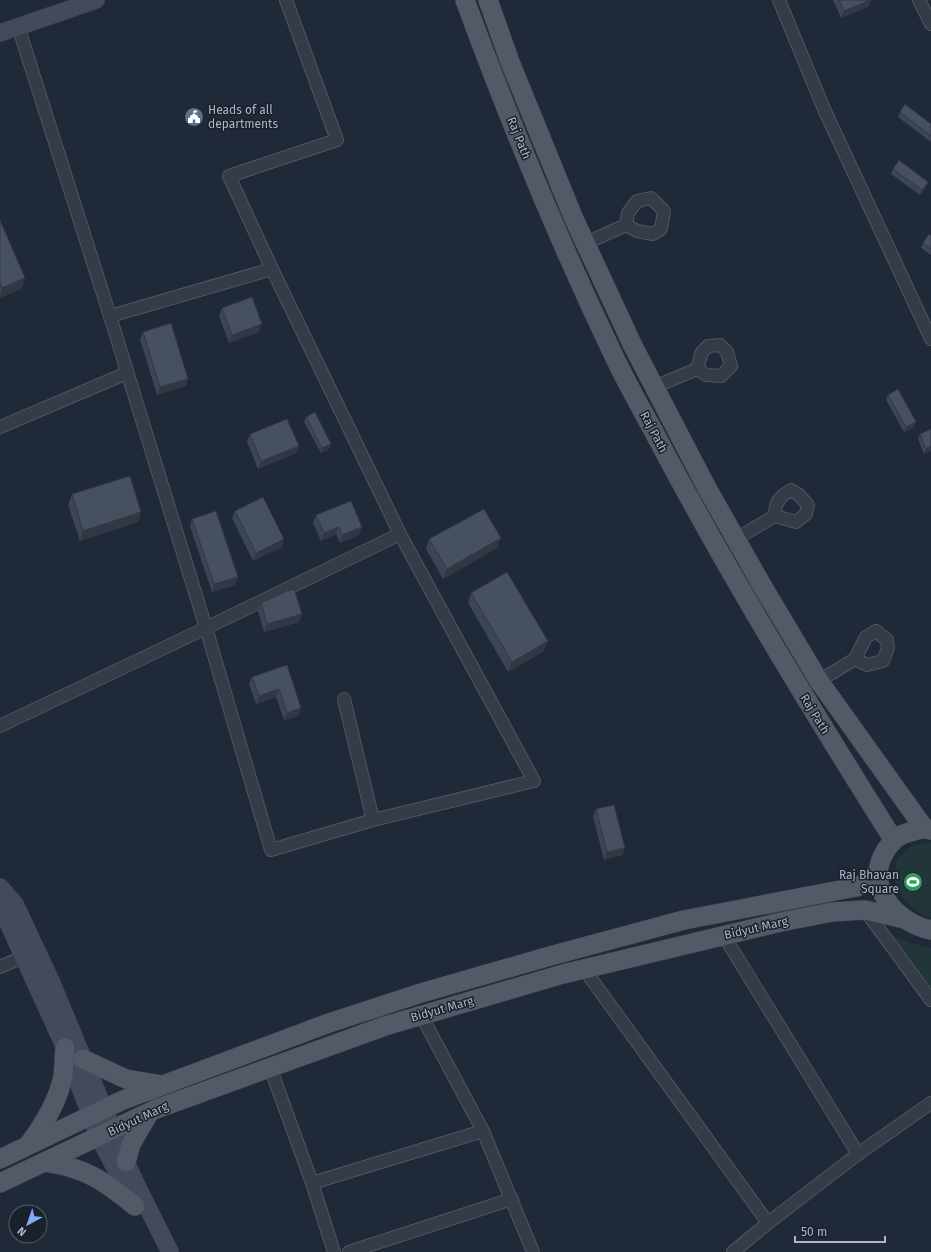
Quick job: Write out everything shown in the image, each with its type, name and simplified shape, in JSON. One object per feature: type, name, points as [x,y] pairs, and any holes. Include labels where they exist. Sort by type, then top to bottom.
[{"type":"main road","name":"Raj Path","points":[[465,0],[491,70],[555,227],[614,356],[690,500],[745,597],[801,693],[894,839]]},
{"type":"main road","name":"Raj Path","points":[[488,0],[510,62],[586,243],[633,346],[708,490],[819,681],[929,827]]},
{"type":"main road","points":[[929,827],[907,833],[894,839],[883,855],[878,872],[879,886],[890,906],[905,920],[923,929],[931,930]]},
{"type":"main road","name":"Bidyut Marg","points":[[0,1159],[123,1100],[329,1023],[421,993],[684,920],[856,887],[865,883],[878,872]]},
{"type":"main road","name":"Bidyut Marg","points":[[0,1183],[149,1113],[270,1067],[385,1026],[563,974],[832,912],[865,910],[905,920]]},
{"type":"main road","points":[[27,1146],[44,1124],[58,1093],[62,1077],[64,1048]]},
{"type":"main road","points":[[83,1059],[126,1080],[164,1085]]},
{"type":"main road","points":[[126,1162],[131,1144],[149,1113]]},
{"type":"main road","points":[[44,1162],[63,1164],[82,1170],[109,1185],[135,1206]]},
{"type":"street","points":[[0,33],[96,0]]},
{"type":"street","points":[[18,26],[110,316],[206,628],[271,850],[373,820],[534,781],[400,534],[272,269],[229,176],[337,140],[286,0]]},
{"type":"street","points":[[779,0],[824,109],[931,339]]},
{"type":"street","points":[[919,0],[931,24]]},
{"type":"street","points":[[586,243],[626,225]]},
{"type":"street","points":[[110,316],[272,269]]},
{"type":"street","points":[[654,387],[697,369]]},
{"type":"street","points":[[0,427],[127,373]]},
{"type":"street","points":[[736,538],[775,516]]},
{"type":"street","points":[[0,726],[400,534]]},
{"type":"street","points":[[819,681],[855,659]]},
{"type":"street","points":[[344,699],[373,820]]},
{"type":"street","points":[[1,888],[4,914],[30,954],[51,981],[83,1059],[97,1113]]},
{"type":"street","points":[[865,910],[931,1000]]},
{"type":"street","points":[[724,936],[858,1154]]},
{"type":"street","points":[[0,967],[30,954]]},
{"type":"street","points":[[30,954],[64,1048],[97,1113],[135,1206],[158,1252]]},
{"type":"street","points":[[584,969],[768,1223]]},
{"type":"street","points":[[421,1016],[483,1131],[533,1252]]},
{"type":"street","points":[[270,1067],[312,1183],[334,1252]]},
{"type":"street","points":[[734,1252],[768,1223],[858,1154],[931,1103]]},
{"type":"street","points":[[312,1183],[483,1131]]},
{"type":"street","points":[[106,1134],[126,1162],[170,1252]]},
{"type":"street","points":[[349,1252],[512,1199]]},
{"type":"green space","name":"Raj Bhavan Square","points":[[931,843],[931,918],[918,912],[904,899],[896,883],[895,874],[896,865],[904,851],[912,846]]},
{"type":"green space","points":[[888,933],[910,943],[931,948],[931,989]]},
{"type":"building","points":[[839,0],[870,0],[844,11]]},
{"type":"building","points":[[905,104],[931,124],[931,136],[900,112]]},
{"type":"building","points":[[899,160],[928,182],[922,190],[893,169]]},
{"type":"building","points":[[0,220],[25,278],[2,288],[0,282]]},
{"type":"building","points":[[929,234],[931,236],[931,249],[923,243]]},
{"type":"building","points":[[252,297],[262,324],[232,335],[222,308]]},
{"type":"building","points":[[171,323],[188,379],[160,387],[143,332]]},
{"type":"building","points":[[898,389],[916,422],[906,427],[888,395]]},
{"type":"building","points":[[315,412],[331,444],[322,448],[306,417]]},
{"type":"building","points":[[287,419],[299,446],[261,461],[250,434]]},
{"type":"building","points":[[931,429],[931,446],[926,449],[920,434]]},
{"type":"building","points":[[130,476],[141,512],[83,531],[72,494]]},
{"type":"building","points":[[263,497],[284,539],[256,553],[235,511]]},
{"type":"building","points":[[351,501],[362,527],[342,535],[339,527],[324,533],[316,515]]},
{"type":"building","points":[[484,509],[501,538],[447,569],[429,539]]},
{"type":"building","points":[[216,511],[238,577],[214,584],[192,519]]},
{"type":"building","points":[[507,572],[548,641],[512,662],[471,593]]},
{"type":"building","points":[[294,589],[302,614],[267,624],[261,603]]},
{"type":"building","points":[[287,665],[301,708],[287,713],[279,689],[259,696],[252,677]]},
{"type":"building","points":[[614,805],[625,848],[607,852],[596,809]]},
{"type":"place","name":"Heads of all departments","points":[[194,117]]},
{"type":"place","name":"Raj Bhavan Square","points":[[913,882]]}]
